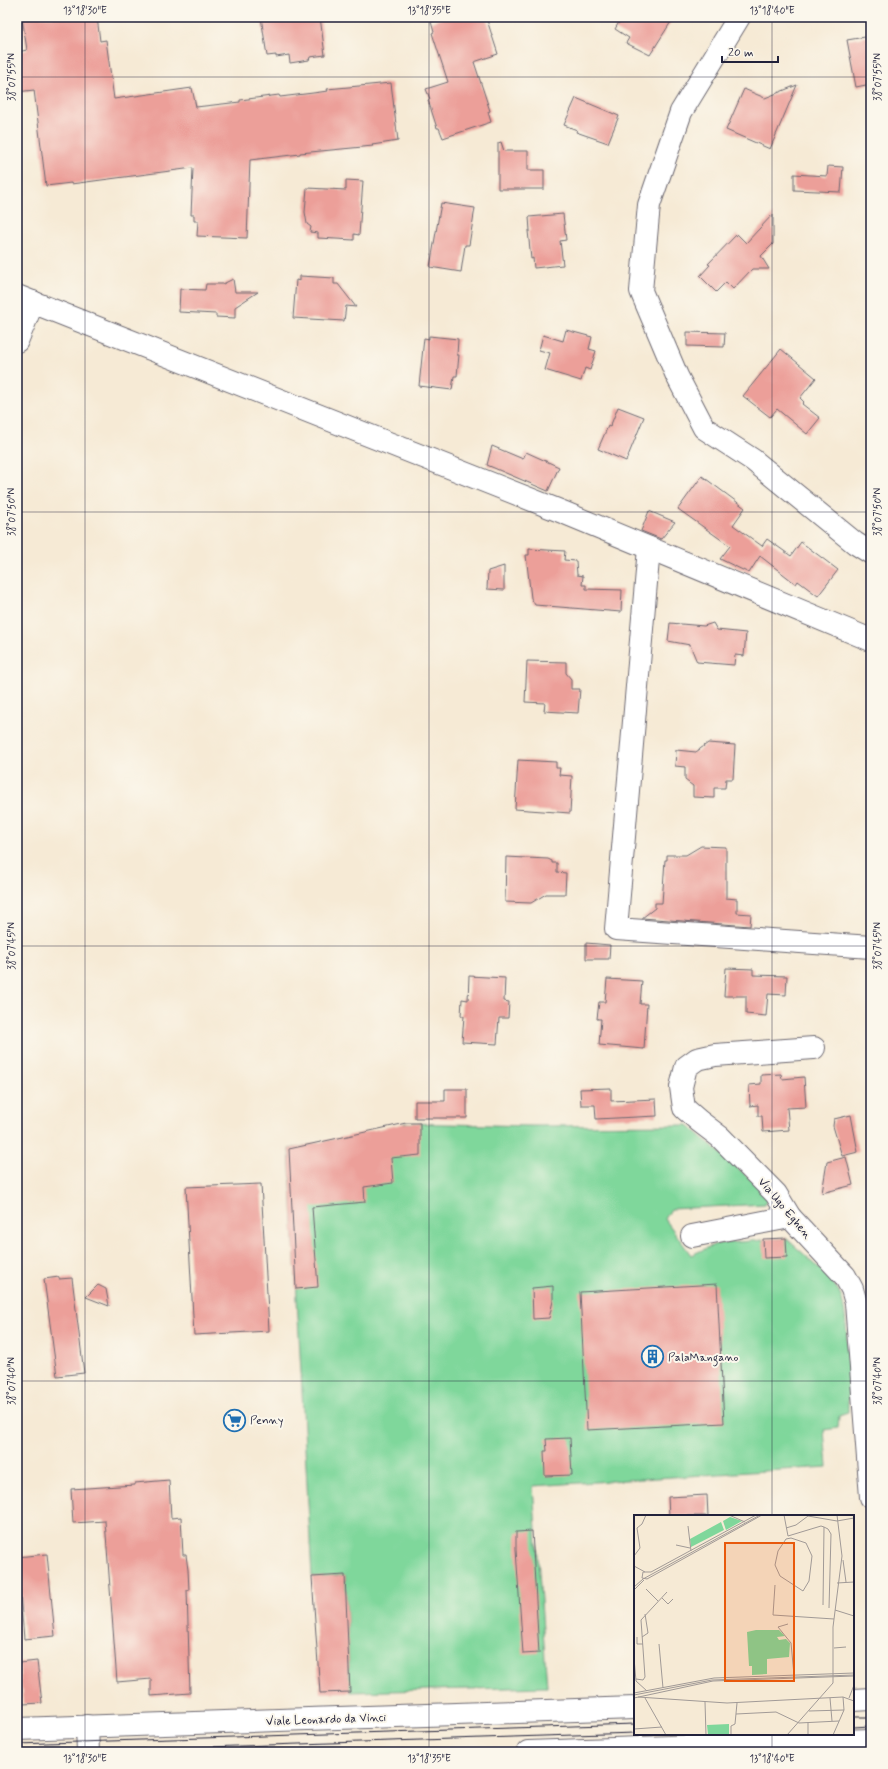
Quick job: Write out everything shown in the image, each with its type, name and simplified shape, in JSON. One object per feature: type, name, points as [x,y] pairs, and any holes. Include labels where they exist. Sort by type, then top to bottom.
[{"type":"street","points":[[739,17],[681,112],[649,205],[641,291],[677,376],[704,428],[753,460],[855,543],[871,553]]},
{"type":"street","points":[[17,341],[25,299],[565,513],[871,640]]},
{"type":"street","points":[[649,548],[616,929],[871,948]]},
{"type":"street","name":"Via Ugo Eghen","points":[[814,1048],[715,1055],[697,1059],[686,1067],[680,1087],[684,1108],[720,1137],[776,1194],[790,1217],[845,1276],[852,1289],[856,1303],[871,1497]]},
{"type":"street","points":[[692,1236],[790,1217]]},
{"type":"street","points":[[854,1700],[871,1699]]},
{"type":"street","name":"Viale Leonardo da Vinci","points":[[17,1729],[634,1708]]},
{"type":"street","points":[[87,1726],[88,1752]]},
{"type":"street","points":[[528,1752],[871,1740]]},
{"type":"green space","points":[[404,1123],[532,1126],[688,1125],[769,1195],[765,1204],[671,1209],[665,1219],[691,1255],[716,1244],[786,1238],[826,1276],[838,1290],[842,1299],[845,1313],[848,1348],[848,1413],[839,1416],[838,1428],[824,1430],[827,1467],[533,1486],[547,1687],[350,1692],[345,1575],[312,1577],[289,1149],[405,1126]]},
{"type":"building","points":[[22,17],[97,17],[100,41],[106,40],[114,99],[192,88],[196,107],[240,102],[240,100],[279,95],[280,97],[328,91],[327,89],[391,83],[398,141],[372,145],[373,146],[300,153],[250,160],[247,238],[197,236],[198,221],[194,221],[194,215],[191,215],[193,168],[46,186],[34,90],[17,92],[17,52],[27,50]]},
{"type":"building","points":[[261,17],[320,17],[325,55],[310,57],[309,60],[290,63],[289,55],[276,57],[276,55],[267,56]]},
{"type":"building","points":[[446,17],[486,17],[498,54],[474,62],[490,111],[488,112],[491,122],[443,138],[439,128],[437,128],[426,89],[448,82],[432,33],[434,32],[431,22]]},
{"type":"building","points":[[622,17],[674,17],[650,55],[626,43],[629,38],[615,29]]},
{"type":"building","points":[[871,36],[871,84],[856,87],[847,40]]},
{"type":"building","points":[[797,85],[770,149],[726,130],[744,89],[765,98]]},
{"type":"building","points":[[576,98],[619,116],[608,143],[576,132],[577,130],[564,125]]},
{"type":"building","points":[[501,142],[504,151],[528,151],[528,170],[544,170],[544,189],[498,189],[498,143]]},
{"type":"building","points":[[828,166],[843,167],[841,192],[794,190],[794,174],[827,176]]},
{"type":"building","points":[[346,180],[363,181],[359,235],[354,234],[354,240],[318,238],[318,233],[310,232],[311,227],[307,224],[305,212],[307,188],[346,190]]},
{"type":"building","points":[[441,203],[475,208],[469,245],[465,245],[461,272],[430,267]]},
{"type":"building","points":[[563,214],[566,240],[560,241],[563,265],[534,268],[533,258],[531,259],[528,231],[530,231],[529,217]]},
{"type":"building","points":[[773,214],[773,244],[761,256],[769,269],[752,269],[733,289],[726,282],[716,292],[700,276],[710,265],[708,264],[737,234],[746,243]]},
{"type":"building","points":[[300,276],[334,278],[334,284],[338,284],[356,307],[346,306],[344,321],[293,318],[296,280],[300,281]]},
{"type":"building","points":[[233,279],[235,292],[258,292],[235,307],[235,318],[216,317],[216,314],[179,312],[180,289],[205,290],[206,284],[223,284]]},
{"type":"building","points":[[566,330],[592,337],[589,349],[596,351],[590,370],[585,368],[581,381],[545,370],[550,353],[539,350],[543,335],[563,341]]},
{"type":"building","points":[[687,332],[725,333],[724,347],[687,346]]},
{"type":"building","points":[[429,336],[458,339],[457,355],[459,355],[457,376],[454,376],[452,390],[419,386],[424,338],[429,339]]},
{"type":"building","points":[[781,349],[816,378],[800,398],[804,402],[802,404],[820,418],[807,434],[777,409],[770,417],[743,396]]},
{"type":"building","points":[[618,407],[644,417],[626,461],[598,449],[608,426],[610,427]]},
{"type":"building","points":[[492,446],[523,459],[526,452],[559,467],[548,491],[487,465]]},
{"type":"building","points":[[702,476],[745,508],[733,525],[762,546],[767,539],[791,556],[801,542],[838,570],[818,596],[798,581],[796,584],[760,556],[749,573],[720,559],[730,546],[678,509]]},
{"type":"building","points":[[649,511],[675,522],[661,539],[641,531]]},
{"type":"building","points":[[529,549],[565,551],[564,560],[576,561],[577,575],[583,576],[582,585],[586,585],[586,589],[622,590],[621,612],[535,605],[531,598],[526,555],[529,555]]},
{"type":"building","points":[[504,566],[504,590],[487,589],[488,571]]},
{"type":"building","points":[[670,623],[704,626],[713,623],[717,630],[746,633],[744,656],[735,655],[734,665],[697,662],[690,645],[668,641]]},
{"type":"building","points":[[527,661],[566,662],[566,673],[571,679],[571,689],[580,689],[578,713],[544,711],[545,703],[525,702]]},
{"type":"building","points":[[708,743],[735,745],[733,779],[726,779],[725,788],[714,788],[714,798],[693,797],[693,786],[685,780],[685,767],[675,766],[676,750],[696,752]]},
{"type":"building","points":[[518,760],[556,762],[556,768],[560,768],[559,775],[572,776],[570,813],[515,809]]},
{"type":"building","points":[[701,846],[726,847],[726,898],[737,899],[737,913],[751,914],[750,926],[642,918],[655,908],[655,903],[662,903],[665,860],[667,860],[667,855],[686,855]]},
{"type":"building","points":[[506,857],[548,859],[552,861],[552,863],[557,863],[557,872],[566,873],[565,894],[546,894],[531,903],[505,902]]},
{"type":"building","points":[[586,943],[610,945],[609,959],[586,959]]},
{"type":"building","points":[[726,968],[753,969],[753,975],[787,976],[786,995],[768,994],[766,1016],[746,1014],[746,996],[724,996]]},
{"type":"building","points":[[469,976],[505,978],[504,1001],[509,1002],[508,1018],[499,1018],[497,1044],[462,1042],[464,1016],[461,1016],[462,999],[468,1000]]},
{"type":"building","points":[[607,979],[642,981],[640,1004],[647,1004],[644,1049],[599,1045],[601,1019],[597,1019],[599,1002],[605,1002]]},
{"type":"building","points":[[781,1074],[782,1079],[804,1077],[806,1107],[787,1108],[789,1130],[763,1132],[762,1116],[758,1116],[758,1105],[750,1106],[749,1085],[761,1084],[761,1075]]},
{"type":"building","points":[[611,1088],[611,1101],[656,1099],[657,1116],[596,1119],[595,1105],[581,1105],[580,1089]]},
{"type":"building","points":[[445,1089],[467,1089],[467,1118],[415,1118],[415,1101],[445,1101]]},
{"type":"building","points":[[851,1115],[858,1152],[842,1156],[833,1126],[834,1119]]},
{"type":"building","points":[[406,1123],[420,1123],[420,1155],[391,1158],[393,1183],[364,1187],[365,1202],[312,1207],[318,1287],[296,1289],[289,1149]]},
{"type":"building","points":[[846,1157],[853,1185],[822,1193],[827,1162]]},
{"type":"building","points":[[261,1184],[269,1331],[194,1335],[186,1187]]},
{"type":"building","points":[[786,1238],[787,1257],[764,1258],[763,1239]]},
{"type":"building","points":[[59,1277],[59,1279],[72,1278],[84,1373],[57,1376],[44,1279]]},
{"type":"building","name":"PalaMangano","points":[[717,1284],[724,1423],[587,1430],[580,1292]]},
{"type":"building","points":[[98,1285],[106,1289],[109,1306],[86,1297]]},
{"type":"building","points":[[553,1286],[553,1301],[549,1318],[533,1319],[532,1288]]},
{"type":"building","points":[[570,1438],[572,1475],[545,1476],[544,1451],[547,1451],[546,1439]]},
{"type":"building","points":[[169,1480],[171,1518],[181,1517],[183,1555],[186,1555],[188,1570],[189,1590],[187,1590],[190,1693],[151,1696],[151,1679],[117,1682],[105,1521],[73,1523],[71,1489],[135,1485],[135,1483]]},
{"type":"building","points":[[707,1495],[708,1515],[669,1515],[668,1497]]},
{"type":"building","points":[[532,1531],[539,1653],[523,1654],[516,1532]]},
{"type":"building","points":[[47,1554],[55,1636],[24,1639],[17,1557]]},
{"type":"building","points":[[345,1575],[350,1692],[320,1693],[312,1577]]},
{"type":"building","points":[[37,1661],[42,1703],[23,1704],[19,1663]]},
{"type":"tram line","points":[[854,1717],[871,1717]]},
{"type":"tram line","points":[[17,1744],[634,1724]]},
{"type":"tram line","points":[[854,1727],[871,1726]]},
{"type":"tram line","points":[[55,1752],[634,1733]]},
{"type":"place","name":"PalaMangano","points":[[652,1357]]},
{"type":"place","name":"Penny","points":[[234,1420]]}]
